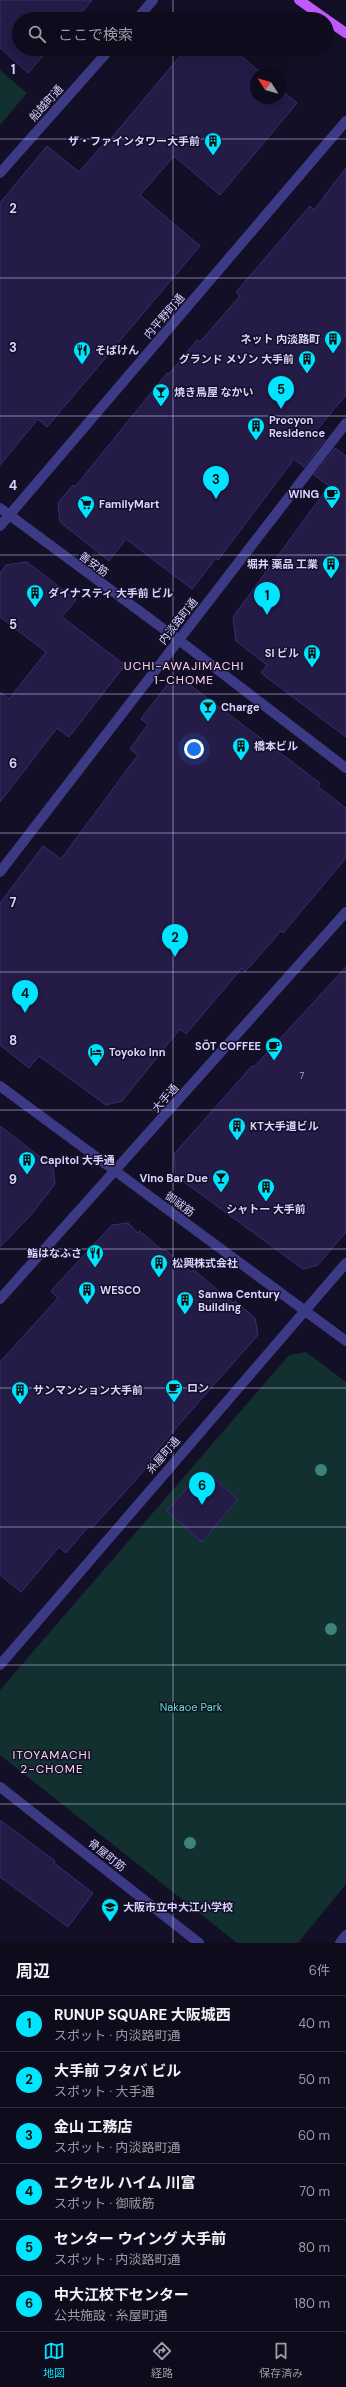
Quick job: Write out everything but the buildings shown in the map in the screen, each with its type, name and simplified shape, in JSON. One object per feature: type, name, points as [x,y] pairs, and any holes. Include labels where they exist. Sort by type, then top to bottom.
[{"type":"main road","points":[[299,0],[317,12]]},
{"type":"main road","points":[[334,24],[346,33]]},
{"type":"street","points":[[142,12],[153,0]]},
{"type":"street","name":"船越町通","points":[[0,173],[104,56]]},
{"type":"street","name":"内平野町通","points":[[0,526],[346,121]]},
{"type":"street","name":"内淡路町通","points":[[0,872],[346,423]]},
{"type":"street","name":"善安筋","points":[[0,508],[178,640],[346,768]]},
{"type":"street","name":"大手通","points":[[0,1299],[346,912]]},
{"type":"street","name":"御祓筋","points":[[0,1086],[346,1341]]},
{"type":"street","name":"糸屋町通","points":[[0,1665],[346,1263]]},
{"type":"street","name":"骨屋町筋","points":[[0,1786],[199,1943]]},
{"type":"street","points":[[340,1943],[346,1935]]},
{"type":"green space","points":[[0,70],[27,93],[0,125]]},
{"type":"green space","name":"Nakaoe Park","points":[[306,1352],[346,1382],[346,1884],[298,1943],[237,1943],[0,1755],[0,1690],[289,1355]]},
{"type":"place","name":"ザ・ファインタワー大手前","points":[[213,156]]},
{"type":"place","name":"ネット 内淡路町","points":[[333,354]]},
{"type":"place","name":"そばけん","points":[[82,365]]},
{"type":"place","name":"グランド メゾン 大手前","points":[[307,374]]},
{"type":"place","name":"焼き鳥屋 なかい","points":[[161,407]]},
{"type":"place","name":"センター ウイング 大手前","points":[[281,409]]},
{"type":"place","name":"Procyon Residence","points":[[256,441]]},
{"type":"place","name":"金山 工務店","points":[[216,499]]},
{"type":"place","name":"WING","points":[[332,509]]},
{"type":"place","name":"FamilyMart","points":[[86,519]]},
{"type":"place","name":"堀井 薬品 工業","points":[[331,579]]},
{"type":"place","name":"ダイナスティ 大手前 ビル","points":[[35,608]]},
{"type":"place","name":"RUNUP SQUARE 大阪城西","points":[[267,615]]},
{"type":"place","name":"SI ビル","points":[[312,668]]},
{"type":"place","name":"Charge","points":[[208,722]]},
{"type":"place","name":"橋本ビル","points":[[241,761]]},
{"type":"place","name":"大手前 フタバ ビル","points":[[175,957]]},
{"type":"place","name":"エクセル ハイム 川富","points":[[25,1013]]},
{"type":"place","name":"SÖT COFFEE","points":[[274,1061]]},
{"type":"place","name":"Toyoko Inn","points":[[96,1067]]},
{"type":"place","name":"KT大手道ビル","points":[[237,1141]]},
{"type":"place","name":"Capitol 大手通","points":[[27,1175]]},
{"type":"place","name":"Vino Bar Due","points":[[221,1193]]},
{"type":"place","name":"シャトー 大手前","points":[[266,1202]]},
{"type":"place","name":"鮨はなふさ","points":[[95,1268]]},
{"type":"place","name":"松興株式会社","points":[[159,1278]]},
{"type":"place","name":"WESCO","points":[[87,1305]]},
{"type":"place","name":"Sanwa Century Building","points":[[185,1315]]},
{"type":"place","name":"ロン","points":[[174,1403]]},
{"type":"place","name":"サンマンション大手前","points":[[20,1405]]},
{"type":"place","name":"中大江校下センター","points":[[202,1505]]},
{"type":"place","name":"大阪市立中大江小学校","points":[[110,1922]]},
{"type":"district","name":"UCHI-AWAJIMACHI 1-CHOME","points":[[184,673]]},
{"type":"district","name":"ITOYAMACHI 2-CHOME","points":[[52,1762]]}]
